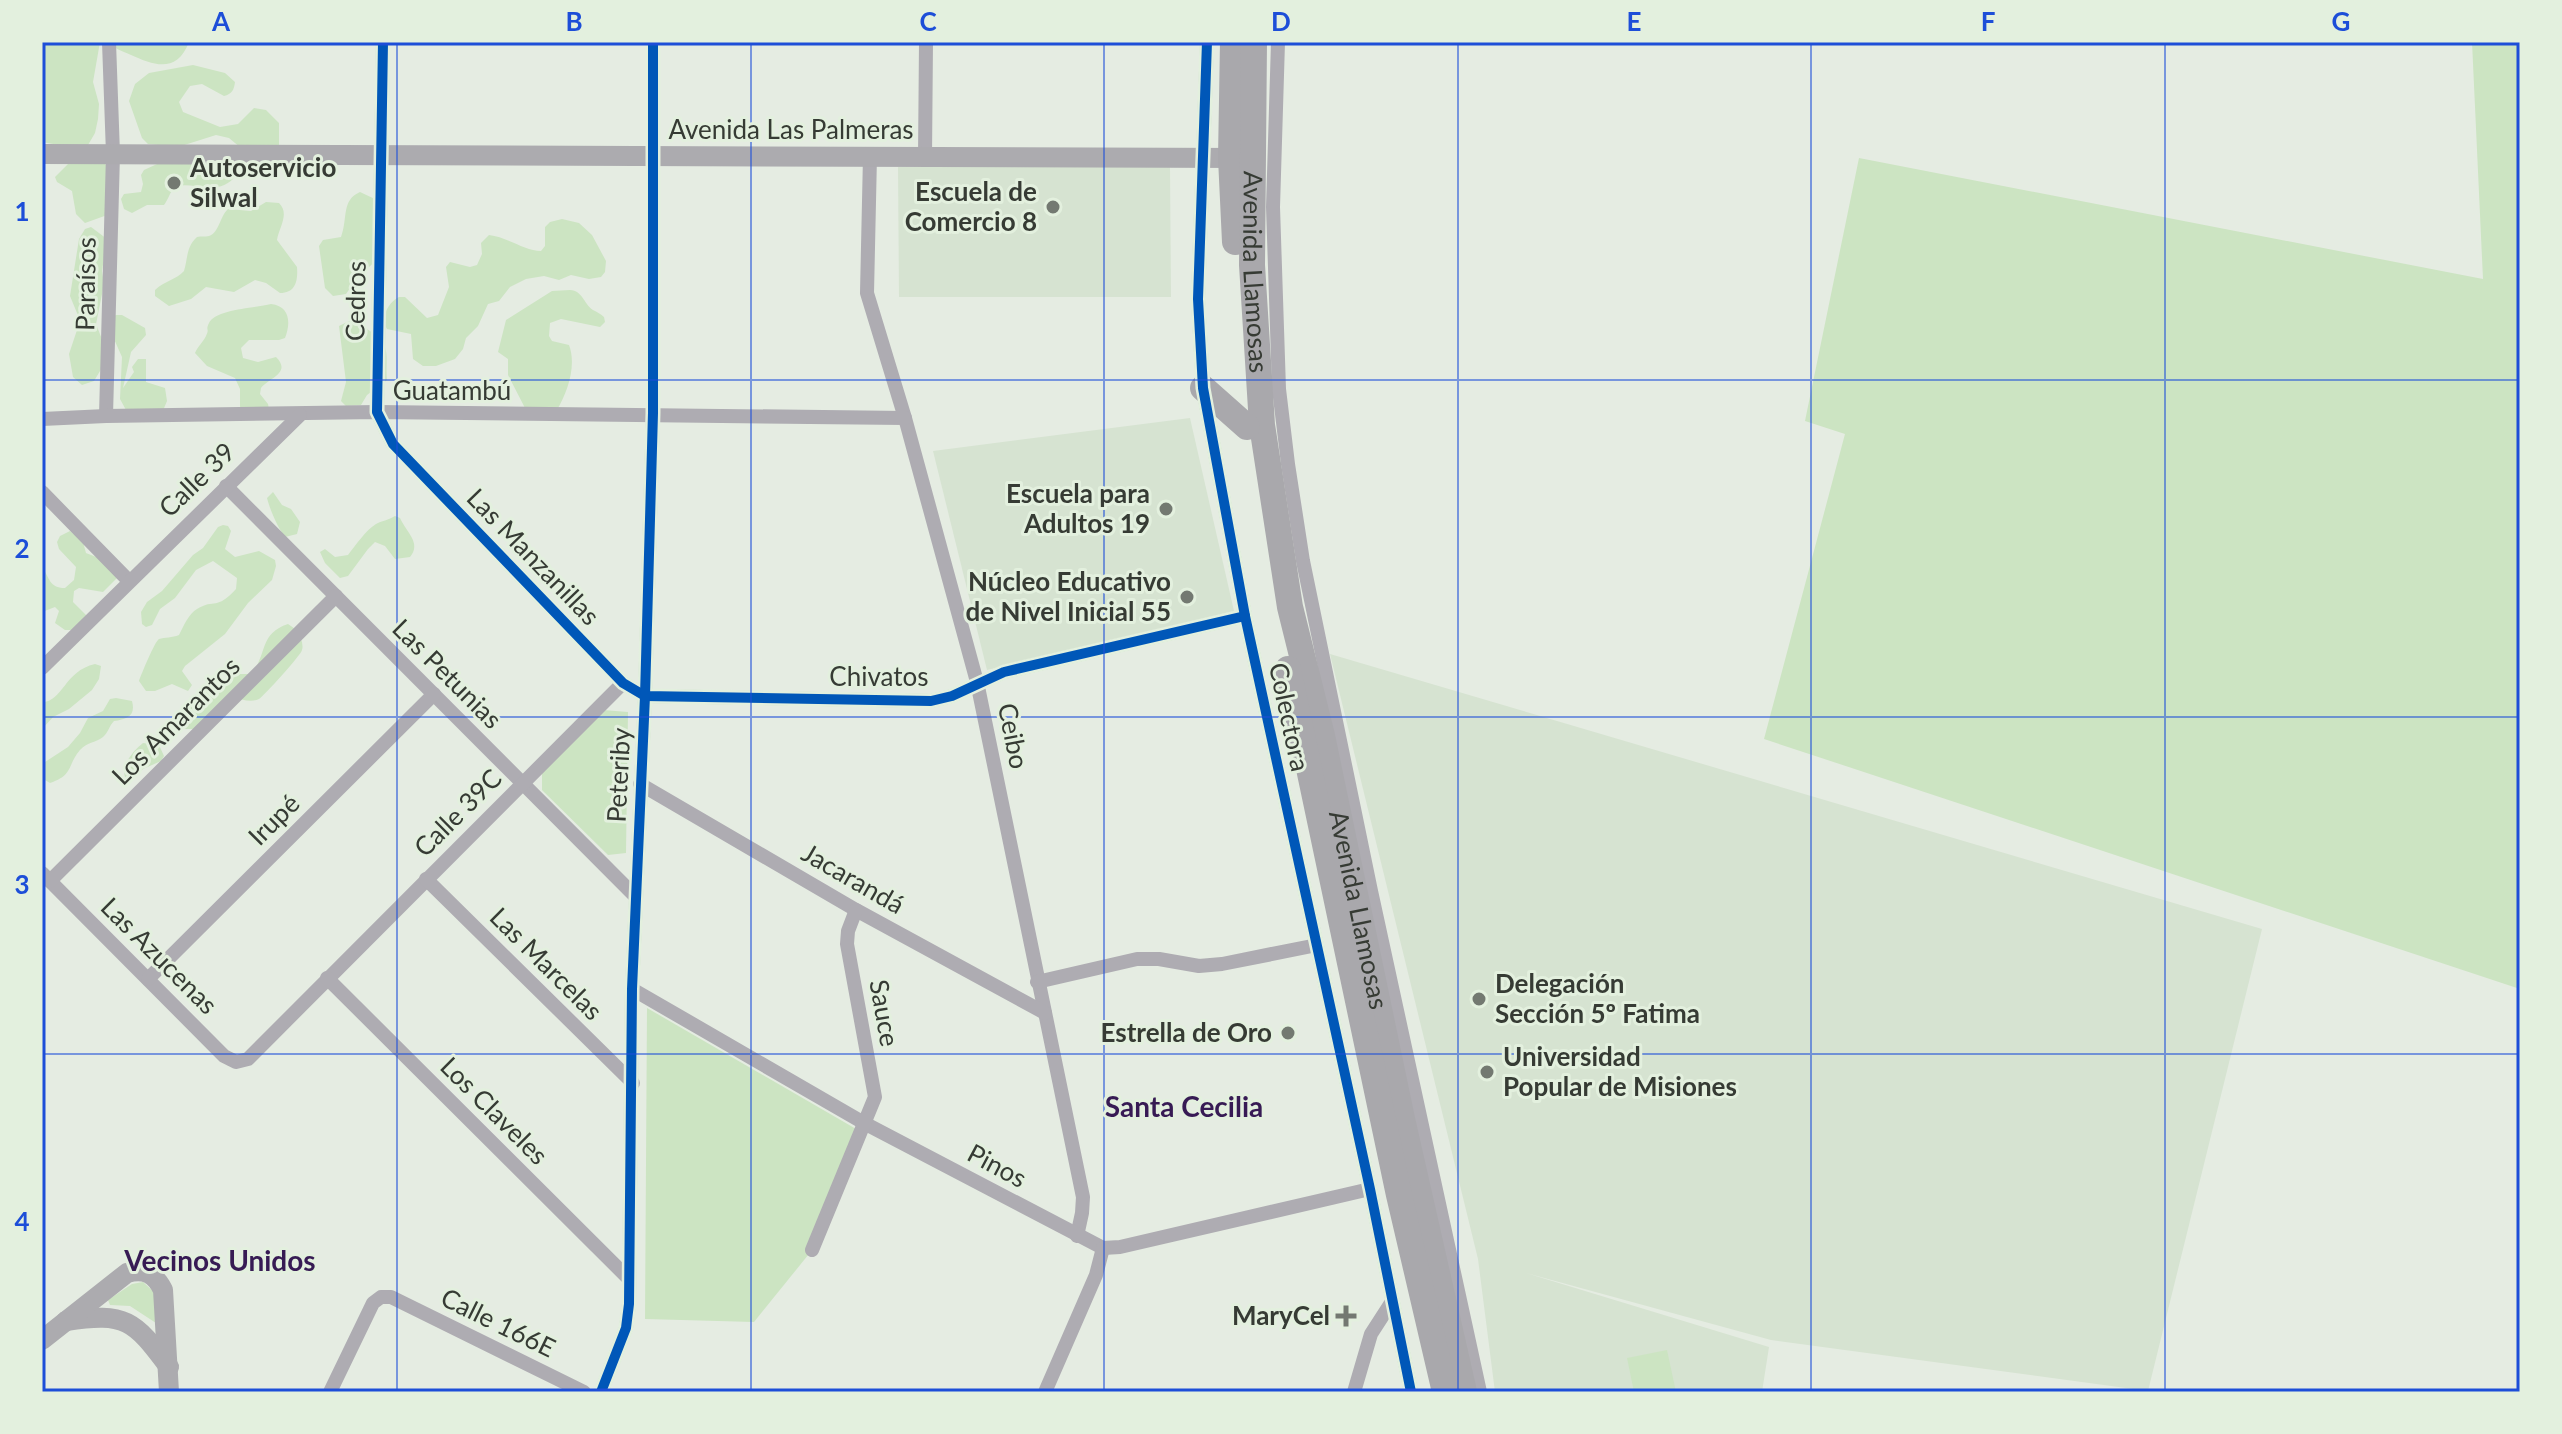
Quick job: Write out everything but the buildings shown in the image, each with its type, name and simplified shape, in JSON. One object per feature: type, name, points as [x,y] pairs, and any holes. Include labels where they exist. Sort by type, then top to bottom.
[{"type":"highway","name":"Avenida Llamosas","points":[[1233,42],[1253,101]]},
{"type":"highway","name":"Avenida Llamosas","points":[[1254,42],[1252,237],[1262,425],[1290,607],[1330,734],[1363,892],[1421,1205],[1445,1392]]},
{"type":"highway","name":"Avenida Llamosas","points":[[1252,158],[1237,311],[1247,427],[1273,599],[1464,1392]]},
{"type":"highway","points":[[1203,388],[1247,427]]},
{"type":"main road","name":"Avenida Las Palmeras","points":[[42,154],[1252,158]]},
{"type":"main road","points":[[42,1340],[127,1273],[139,1270],[150,1273],[163,1290],[169,1392]]},
{"type":"main road","points":[[66,1321],[100,1315],[124,1320],[145,1334],[169,1367]]},
{"type":"street","name":"Paraísos","points":[[106,416],[113,154],[109,42]]},
{"type":"street","name":"Cedros","points":[[383,42],[377,412],[393,444]]},
{"type":"street","name":"Peteriby","points":[[605,1391],[626,1328],[629,1304],[632,989],[653,413],[653,42]]},
{"type":"street","points":[[925,157],[926,42]]},
{"type":"street","name":"Colectora","points":[[1207,42],[1198,299],[1203,388],[1245,616],[1411,1392]]},
{"type":"street","points":[[1204,99],[1253,101],[1278,42]]},
{"type":"street","name":"Ceibo","points":[[870,156],[867,293],[905,418],[977,682],[1083,1197],[1077,1236]]},
{"type":"street","name":"Colectora","points":[[1252,158],[1273,207],[1279,389],[1330,734]]},
{"type":"street","points":[[1252,237],[1273,207]]},
{"type":"street","name":"Guatambú","points":[[42,419],[377,412],[905,418]]},
{"type":"street","name":"Calle 39","points":[[42,668],[300,415]]},
{"type":"street","name":"Las Manzanillas","points":[[393,444],[623,683],[645,696]]},
{"type":"street","name":"Las Petunias","points":[[226,486],[635,896]]},
{"type":"street","points":[[42,492],[129,581]]},
{"type":"street","name":"Los Amarantos","points":[[46,877],[336,596]]},
{"type":"street","name":"Chivatos","points":[[645,696],[931,701],[952,696],[1004,672],[1245,616]]},
{"type":"street","name":"Calle 39C","points":[[248,1059],[623,683]]},
{"type":"street","name":"Irupé","points":[[148,979],[434,694]]},
{"type":"street","name":"Jacarandá","points":[[640,784],[856,910],[1045,1013]]},
{"type":"street","name":"Las Azucenas","points":[[46,877],[224,1056],[236,1062],[248,1059]]},
{"type":"street","name":"Las Marcelas","points":[[426,879],[633,1083]]},
{"type":"street","points":[[1363,892],[1433,1179],[1421,1205],[1480,1392]]},
{"type":"street","name":"Sauce","points":[[812,1250],[875,1097],[847,944],[856,910]]},
{"type":"street","points":[[1037,982],[1137,959],[1210,965],[1317,945]]},
{"type":"street","name":"Los Claveles","points":[[327,978],[628,1278]]},
{"type":"street","name":"Pinos","points":[[632,989],[864,1123],[1103,1248]]},
{"type":"street","points":[[1045,1392],[1096,1275],[1103,1248],[1120,1247],[1370,1189]]},
{"type":"street","points":[[1375,1215],[1421,1205]]},
{"type":"street","name":"Calle 166E","points":[[330,1392],[373,1303],[381,1297],[391,1297],[584,1392]]},
{"type":"street","points":[[1354,1392],[1371,1334],[1391,1303]]},
{"type":"shaded area","points":[[898,167],[1170,167],[1171,297],[899,297]]},
{"type":"shaded area","points":[[1190,418],[1234,611],[987,670],[933,451]]},
{"type":"shaded area","points":[[1330,654],[2262,929],[2148,1391],[1771,1340],[1526,1273],[1769,1347],[1762,1392],[1495,1392],[1478,1259]]},
{"type":"green space","points":[[42,42],[100,42],[93,82],[99,104],[98,119],[88,145],[76,148],[42,142]]},
{"type":"green space","points":[[109,42],[189,42],[178,59],[172,63],[157,64],[119,50]]},
{"type":"green space","points":[[2472,42],[2520,42],[2520,989],[1764,739],[1845,434],[1805,421],[1859,158],[2483,279]]},
{"type":"green space","points":[[193,65],[225,73],[235,85],[231,93],[224,96],[202,84],[190,86],[179,102],[183,112],[220,127],[238,124],[254,108],[266,110],[279,123],[279,150],[247,153],[229,138],[216,135],[178,147],[148,144],[142,138],[129,101],[135,84],[149,73]]},
{"type":"green space","points":[[179,154],[210,167],[222,164],[235,167],[236,175],[221,186],[187,185],[174,188],[164,205],[147,205],[132,213],[124,209],[121,199],[124,194],[141,192],[144,170]]},
{"type":"green space","points":[[104,162],[111,173],[110,214],[85,223],[76,214],[72,191],[57,182],[55,177],[68,164]]},
{"type":"green space","points":[[360,192],[377,200],[381,256],[357,278],[346,294],[333,296],[325,288],[319,246],[323,240],[341,237],[347,205]]},
{"type":"green space","points":[[266,202],[279,203],[284,212],[277,240],[297,267],[296,281],[290,291],[280,293],[266,283],[255,280],[234,292],[206,287],[191,299],[169,306],[155,296],[155,290],[184,271],[193,241],[212,234],[228,209],[251,211]]},
{"type":"green space","points":[[562,219],[579,223],[592,235],[606,261],[601,277],[589,279],[571,275],[559,280],[544,276],[526,279],[510,287],[499,301],[488,304],[478,326],[466,338],[463,349],[455,359],[436,366],[423,366],[413,359],[411,334],[387,329],[384,320],[386,311],[399,297],[405,297],[427,318],[438,315],[449,287],[446,267],[450,262],[470,267],[477,265],[482,254],[481,243],[489,235],[541,251],[545,246],[545,227]]},
{"type":"green space","points":[[91,227],[107,239],[102,271],[104,284],[96,324],[105,347],[103,366],[94,381],[82,385],[73,377],[69,354],[79,324],[70,296],[79,239],[85,229]]},
{"type":"green space","points":[[570,290],[580,295],[604,317],[605,322],[600,327],[561,319],[550,323],[549,336],[552,341],[569,345],[572,362],[567,388],[557,410],[525,408],[508,375],[508,359],[498,352],[506,320],[552,291]]},
{"type":"green space","points":[[271,304],[282,308],[287,316],[285,338],[249,340],[241,348],[243,358],[258,362],[276,357],[282,367],[278,375],[261,388],[260,394],[269,409],[240,408],[240,389],[235,378],[207,366],[195,353],[213,318],[227,312]]},
{"type":"green space","points":[[122,315],[145,328],[146,335],[131,352],[123,388],[134,372],[132,367],[138,359],[146,359],[146,382],[165,388],[167,401],[162,413],[126,410],[120,399],[122,357],[110,330],[111,318]]},
{"type":"green space","points":[[349,321],[381,340],[387,357],[387,380],[367,395],[361,405],[346,406],[341,401],[346,382],[339,326]]},
{"type":"green space","points":[[273,492],[300,522],[297,534],[285,537],[280,529],[267,498]]},
{"type":"green space","points":[[395,516],[400,518],[414,542],[410,557],[395,559],[385,546],[375,542],[348,576],[340,578],[325,563],[320,552],[325,549],[335,557],[348,555],[372,527]]},
{"type":"green space","points":[[223,525],[231,531],[225,549],[235,557],[259,551],[275,560],[272,580],[248,603],[225,634],[185,666],[182,671],[192,685],[188,691],[172,684],[146,691],[139,681],[157,641],[179,635],[194,611],[224,600],[236,589],[237,578],[213,561],[196,570],[175,598],[160,609],[152,625],[146,627],[142,624],[141,612],[147,602],[162,591]]},
{"type":"green space","points":[[70,531],[83,542],[86,553],[109,562],[120,575],[103,592],[79,588],[74,591],[73,602],[87,616],[77,630],[65,630],[55,623],[59,611],[55,607],[42,612],[42,567],[50,582],[56,586],[65,588],[74,580],[76,567],[59,549],[57,542],[60,536]]},
{"type":"green space","points":[[288,624],[298,631],[302,650],[259,699],[233,698],[195,729],[179,729],[175,719],[183,710],[188,710],[196,695],[224,683],[233,674],[251,674],[272,633]]},
{"type":"green space","points":[[95,664],[101,666],[99,679],[92,690],[69,709],[53,717],[42,729],[42,702],[55,697],[77,673]]},
{"type":"green space","points":[[110,699],[132,701],[133,710],[129,716],[114,721],[103,737],[83,747],[63,777],[50,783],[45,780],[42,764],[68,747],[88,718],[103,711]]},
{"type":"green space","points":[[603,710],[628,712],[626,853],[608,855],[542,790],[542,772]]},
{"type":"green space","points":[[143,743],[159,745],[164,756],[130,780],[125,777],[125,768],[132,754]]},
{"type":"green space","points":[[647,1008],[863,1133],[817,1244],[754,1322],[645,1319]]},
{"type":"green space","points":[[143,1282],[155,1293],[156,1323],[130,1306],[110,1305],[108,1300],[132,1284]]},
{"type":"green space","points":[[1667,1350],[1676,1392],[1634,1392],[1627,1358]]},
{"type":"cycle path","points":[[383,42],[377,412],[393,444],[623,683],[645,696],[931,701],[952,696],[1004,672],[1245,616]]},
{"type":"cycle path","points":[[601,1392],[626,1328],[629,1304],[632,989],[653,413],[653,42]]},
{"type":"cycle path","points":[[1207,42],[1198,299],[1203,388],[1245,616],[1411,1392]]},
{"type":"place","name":"Autoservicio Silwal","points":[[174,183]]},
{"type":"place","name":"Escuela de Comercio 8","points":[[1053,207]]},
{"type":"place","name":"Escuela para Adultos 19","points":[[1166,509]]},
{"type":"place","name":"Núcleo Educativo de Nivel Inicial 55","points":[[1187,597]]},
{"type":"place","name":"Delegación Sección 5º Fatima","points":[[1479,999]]},
{"type":"place","name":"Estrella de Oro","points":[[1288,1033]]},
{"type":"place","name":"Universidad Popular de Misiones","points":[[1487,1072]]},
{"type":"place","name":"MaryCel","points":[[1346,1316]]},
{"type":"district","name":"Santa Cecilia","points":[[1184,1107]]},
{"type":"district","name":"Vecinos Unidos","points":[[220,1261]]}]
